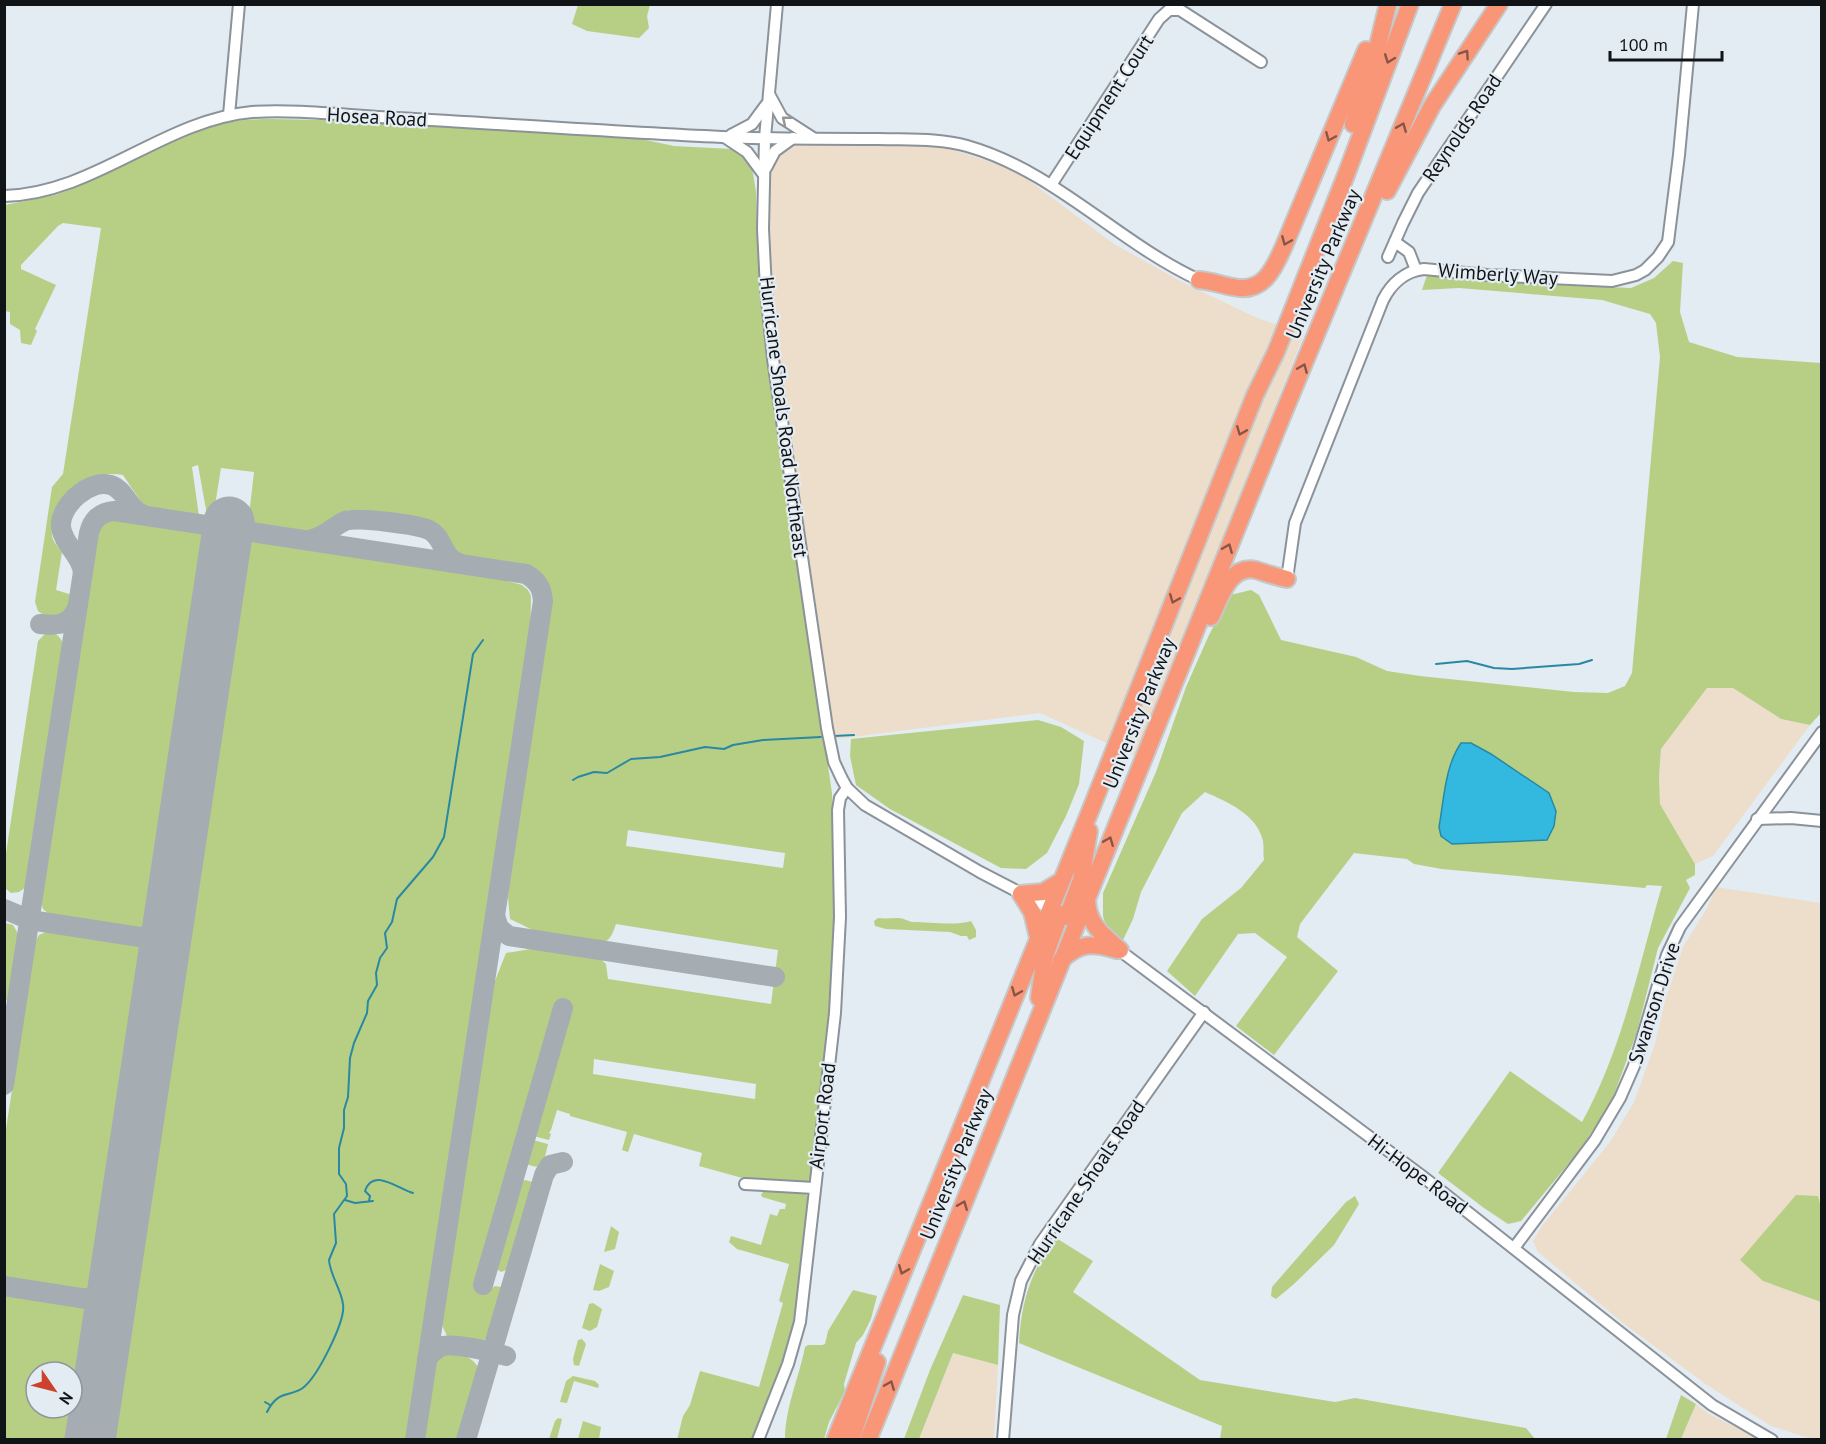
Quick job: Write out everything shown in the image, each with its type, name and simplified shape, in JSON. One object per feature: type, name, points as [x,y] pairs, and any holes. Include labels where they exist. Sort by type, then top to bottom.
[{"type":"highway","points":[[1200,280],[1245,288],[1260,283],[1269,276],[1359,69],[1383,4]]},
{"type":"highway","points":[[1255,395],[1268,349],[1360,105],[1388,4]]},
{"type":"highway","name":"University Parkway","points":[[868,1440],[1060,961],[1063,915],[1061,881],[1255,395],[1280,341],[1410,4]]},
{"type":"highway","name":"University Parkway","points":[[835,1440],[1038,938],[1087,896],[1453,4]]},
{"type":"highway","points":[[1324,318],[1412,141],[1453,71],[1499,4]]},
{"type":"highway","points":[[1167,699],[1190,662],[1228,583],[1235,574],[1253,569],[1287,579]]},
{"type":"highway","points":[[1037,1020],[1045,956],[1083,871],[1091,809]]},
{"type":"highway","points":[[1038,938],[1032,912],[1021,894],[1042,892],[1061,881]]},
{"type":"highway","points":[[1087,896],[1088,912],[1092,922],[1120,950]]},
{"type":"highway","points":[[1060,961],[1077,948],[1087,945],[1101,945],[1120,950]]},
{"type":"highway","points":[[851,1440],[879,1357],[892,1297]]},
{"type":"street","points":[[230,115],[239,4]]},
{"type":"street","name":"Hurricane Shoals Road Northeast","points":[[777,4],[765,138],[763,229],[765,279],[773,359],[827,728],[834,762],[847,788]]},
{"type":"street","name":"Reynolds Road","points":[[1388,257],[1418,193],[1546,4]]},
{"type":"street","name":"Wimberly Way","points":[[1287,579],[1294,523],[1383,300],[1391,286],[1416,270],[1612,280],[1636,275],[1658,257],[1668,242],[1680,155],[1693,4]]},
{"type":"street","name":"Equipment Court","points":[[1051,185],[1159,19],[1169,10],[1180,10],[1261,62]]},
{"type":"street","points":[[794,138],[776,151],[764,173],[747,152],[726,137],[752,124],[768,98],[782,118],[813,138]]},
{"type":"street","name":"Hosea Road","points":[[4,196],[38,192],[67,184],[184,129],[230,115],[255,112],[726,137],[927,140],[964,145],[1023,167],[1145,251],[1200,280]]},
{"type":"street","points":[[1395,242],[1409,252],[1416,270]]},
{"type":"street","name":"Swanson Drive","points":[[1514,1248],[1609,1119],[1634,1066],[1657,985],[1680,927],[1821,732]]},
{"type":"street","points":[[847,788],[865,805],[887,818],[1021,894],[1063,915]]},
{"type":"street","name":"Airport Road","points":[[758,1440],[796,1338],[805,1276],[835,1013],[840,917],[838,810],[840,798],[847,788]]},
{"type":"street","points":[[1757,819],[1791,818],[1821,821]]},
{"type":"street","name":"Hi-Hope Road","points":[[1063,915],[1120,950],[1204,1012],[1514,1248],[1712,1405],[1772,1440]]},
{"type":"street","name":"Hurricane Shoals Road","points":[[1003,1440],[1013,1315],[1021,1281],[1040,1244],[1204,1012]]},
{"type":"street","points":[[744,1184],[814,1188]]},
{"type":"shaded area","points":[[825,134],[941,146],[1015,170],[1114,244],[1182,282],[1257,318],[1304,334],[1135,756],[1040,713],[829,740],[768,307],[769,137]]},
{"type":"shaded area","points":[[1707,688],[1733,688],[1781,719],[1810,725],[1713,856],[1695,864],[1660,804],[1659,776],[1661,749]]},
{"type":"shaded area","points":[[1716,887],[1821,903],[1821,1212],[1818,1196],[1763,1281],[1821,1302],[1821,1439],[1812,1439],[1771,1426],[1707,1385],[1623,1323],[1538,1252],[1533,1241],[1542,1226],[1610,1142],[1634,1102],[1655,1044],[1665,1001],[1683,947],[1707,908]]},
{"type":"shaded area","points":[[953,1353],[998,1365],[994,1439],[919,1440]]},
{"type":"shaded area","points":[[1696,1404],[1709,1414],[1759,1439],[1681,1440]]},
{"type":"green space","points":[[578,5],[650,5],[647,16],[649,28],[639,38],[587,31],[572,24]]},
{"type":"green space","points":[[246,120],[415,122],[641,139],[674,146],[732,149],[744,155],[752,167],[756,192],[758,261],[769,364],[832,793],[836,928],[834,980],[812,1178],[807,1182],[746,1179],[699,1166],[702,1153],[634,1134],[628,1152],[622,1150],[627,1132],[570,1116],[570,1114],[557,1110],[549,1133],[551,1134],[549,1140],[533,1136],[568,1013],[557,1004],[516,1150],[527,1154],[533,1140],[548,1144],[544,1161],[537,1167],[513,1161],[477,1283],[489,1287],[489,1290],[495,1286],[501,1287],[504,1297],[491,1334],[483,1341],[473,1343],[447,1336],[441,1323],[485,1026],[493,986],[506,953],[531,949],[597,956],[606,964],[608,979],[771,1004],[778,950],[616,924],[608,940],[598,944],[539,933],[510,919],[508,897],[513,842],[550,601],[549,591],[542,577],[530,569],[462,557],[435,523],[348,510],[314,534],[248,524],[254,472],[221,468],[213,518],[207,515],[198,465],[192,467],[199,516],[145,508],[123,475],[100,475],[71,492],[59,511],[53,531],[52,536],[62,552],[56,590],[69,594],[71,603],[69,611],[64,617],[55,619],[38,611],[35,602],[52,487],[63,474],[101,228],[63,223],[21,265],[21,269],[56,285],[35,329],[37,331],[31,345],[21,343],[20,330],[10,324],[10,312],[5,311],[5,205],[69,190],[182,136],[202,129]],"holes":[[[628,830],[785,853],[783,868],[626,846]],[[594,1059],[756,1084],[755,1099],[593,1074]]]},
{"type":"green space","points":[[1673,261],[1683,263],[1680,312],[1689,342],[1737,357],[1821,363],[1821,713],[1810,725],[1781,719],[1733,688],[1707,688],[1661,749],[1660,804],[1695,864],[1695,875],[1686,880],[1690,888],[1658,948],[1637,1032],[1611,1103],[1579,1151],[1521,1221],[1508,1224],[1438,1173],[1510,1071],[1582,1122],[1619,1037],[1662,886],[1647,885],[1645,888],[1442,869],[1414,864],[1407,859],[1354,853],[1300,924],[1297,937],[1338,971],[1274,1055],[1236,1026],[1287,957],[1255,933],[1238,934],[1195,996],[1167,971],[1202,919],[1241,888],[1264,860],[1260,832],[1248,816],[1205,792],[1182,813],[1141,892],[1133,919],[1123,940],[1108,932],[1103,916],[1103,893],[1156,772],[1186,687],[1230,595],[1251,590],[1259,595],[1281,640],[1356,657],[1387,671],[1574,692],[1608,693],[1625,686],[1632,673],[1660,357],[1656,323],[1650,314],[1602,300],[1459,288],[1422,290],[1427,275],[1631,288],[1654,278]],"holes":[[[1471,743],[1549,793],[1439,827],[1455,752]]]},
{"type":"green space","points":[[113,517],[196,529],[203,533],[209,543],[153,916],[146,926],[135,929],[50,915],[43,909],[40,899],[97,531],[102,522]]},
{"type":"green space","points":[[267,539],[476,572],[522,585],[531,596],[530,652],[409,1439],[107,1439],[242,553],[251,541]]},
{"type":"green space","points":[[46,633],[58,636],[65,648],[29,885],[19,892],[11,893],[5,888],[5,860],[38,641]]},
{"type":"green space","points":[[1038,720],[1061,727],[1084,741],[1079,784],[1066,816],[1047,853],[1026,869],[1001,868],[890,809],[856,785],[850,756],[851,739]]},
{"type":"green space","points":[[878,918],[942,923],[971,921],[976,930],[976,937],[969,940],[967,936],[950,932],[886,929],[875,926],[874,921]]},
{"type":"green space","points":[[5,923],[13,925],[20,937],[13,992],[5,1002]]},
{"type":"green space","points":[[51,930],[133,942],[141,946],[146,958],[96,1286],[89,1291],[5,1278],[5,1136],[34,943],[39,935]]},
{"type":"green space","points":[[521,1181],[533,1182],[535,1191],[515,1261],[512,1268],[501,1272],[498,1270],[497,1263]]},
{"type":"green space","points":[[764,1190],[804,1192],[809,1203],[794,1325],[783,1364],[753,1439],[677,1440],[683,1416],[690,1405],[700,1371],[759,1387],[783,1303],[779,1301],[789,1264],[737,1249],[729,1242],[731,1236],[761,1245],[770,1214],[777,1216],[780,1209],[785,1209],[786,1204],[762,1197]]},
{"type":"green space","points":[[1796,1195],[1818,1196],[1822,1212],[1821,1302],[1763,1281],[1740,1260]]},
{"type":"green space","points":[[1355,1196],[1359,1204],[1334,1245],[1276,1299],[1271,1296],[1272,1287],[1346,1202]]},
{"type":"green space","points":[[611,1226],[619,1232],[615,1249],[604,1252]]},
{"type":"green space","points":[[1056,1238],[1093,1261],[1073,1292],[1200,1380],[1335,1402],[1355,1398],[1526,1428],[1535,1439],[1220,1439],[1222,1426],[1019,1343],[1022,1314],[1029,1287],[1040,1262]]},
{"type":"green space","points":[[600,1264],[614,1271],[609,1287],[599,1291],[593,1290]]},
{"type":"green space","points":[[853,1290],[877,1296],[871,1319],[856,1343],[844,1384],[845,1391],[829,1422],[824,1439],[785,1439],[790,1404],[805,1347],[825,1344],[828,1331]]},
{"type":"green space","points":[[5,1293],[86,1306],[91,1311],[84,1360],[24,1360],[24,1420],[75,1420],[72,1439],[5,1439]]},
{"type":"green space","points":[[963,1295],[1000,1305],[998,1365],[953,1353],[919,1439],[904,1439],[930,1370]]},
{"type":"green space","points":[[593,1303],[602,1309],[597,1327],[590,1331],[582,1328],[589,1304]]},
{"type":"green space","points":[[582,1339],[586,1344],[579,1366],[574,1365],[573,1359],[578,1340]]},
{"type":"green space","points":[[449,1354],[469,1358],[477,1365],[481,1375],[462,1439],[422,1439],[434,1365],[441,1357]]},
{"type":"green space","points":[[573,1376],[595,1381],[599,1385],[598,1388],[574,1381],[567,1403],[560,1402],[566,1381]]},
{"type":"green space","points":[[1681,1395],[1696,1404],[1681,1439],[1666,1439]]},
{"type":"green space","points":[[558,1418],[562,1419],[557,1439],[549,1439],[555,1421]]},
{"type":"green space","points":[[583,1421],[601,1427],[599,1439],[578,1439]]},
{"type":"water","points":[[1461,743],[1471,743],[1491,754],[1549,793],[1556,811],[1554,826],[1547,840],[1452,844],[1441,836],[1439,827],[1446,783]]},
{"type":"waterway","points":[[267,1412],[281,1396],[299,1390],[310,1381],[336,1335],[343,1312],[343,1304],[329,1260],[336,1243],[334,1214],[347,1196],[346,1184],[339,1174],[339,1148],[348,1097],[350,1058],[367,1013],[368,1001],[377,985],[376,973],[380,958],[387,948],[385,933],[392,922],[397,899],[433,857],[444,837],[473,654],[483,640]]},
{"type":"waterway","points":[[1436,664],[1467,661],[1494,668],[1512,669],[1579,664],[1592,660]]},
{"type":"waterway","points":[[834,736],[854,735]]},
{"type":"waterway","points":[[573,780],[594,772],[607,773],[631,759],[660,757],[705,747],[724,749],[733,745],[763,740],[821,737]]},
{"type":"waterway","points":[[369,1201],[370,1196],[365,1191],[374,1181],[380,1180],[413,1193]]},
{"type":"waterway","points":[[345,1200],[355,1203],[373,1201]]},
{"type":"waterway","points":[[265,1402],[270,1405]]},
{"type":"taxiway","points":[[83,573],[61,527],[65,511],[77,496],[94,486],[111,485],[121,492],[134,509],[144,515]]},
{"type":"taxiway","points":[[4,1085],[89,533],[97,517],[114,511],[526,574],[534,579],[542,592],[543,601],[415,1440]]},
{"type":"taxiway","points":[[309,540],[350,520],[400,524],[423,528],[434,533],[449,557],[459,563]]},
{"type":"taxiway","points":[[40,624],[52,625],[67,621],[77,608]]},
{"type":"taxiway","points":[[4,909],[30,920],[146,938],[158,949],[161,968]]},
{"type":"taxiway","points":[[142,937],[160,930],[170,914]]},
{"type":"taxiway","points":[[495,916],[499,928],[509,936],[775,977]]},
{"type":"taxiway","points":[[483,1285],[563,1008]]},
{"type":"taxiway","points":[[466,1440],[544,1175],[550,1165],[563,1162]]},
{"type":"taxiway","points":[[87,1298],[104,1293],[115,1275]]},
{"type":"taxiway","points":[[4,1286],[93,1300],[104,1313],[107,1327]]},
{"type":"taxiway","points":[[427,1358],[439,1348],[449,1345],[506,1356]]},
{"type":"runway","points":[[90,1440],[229,522]]}]
